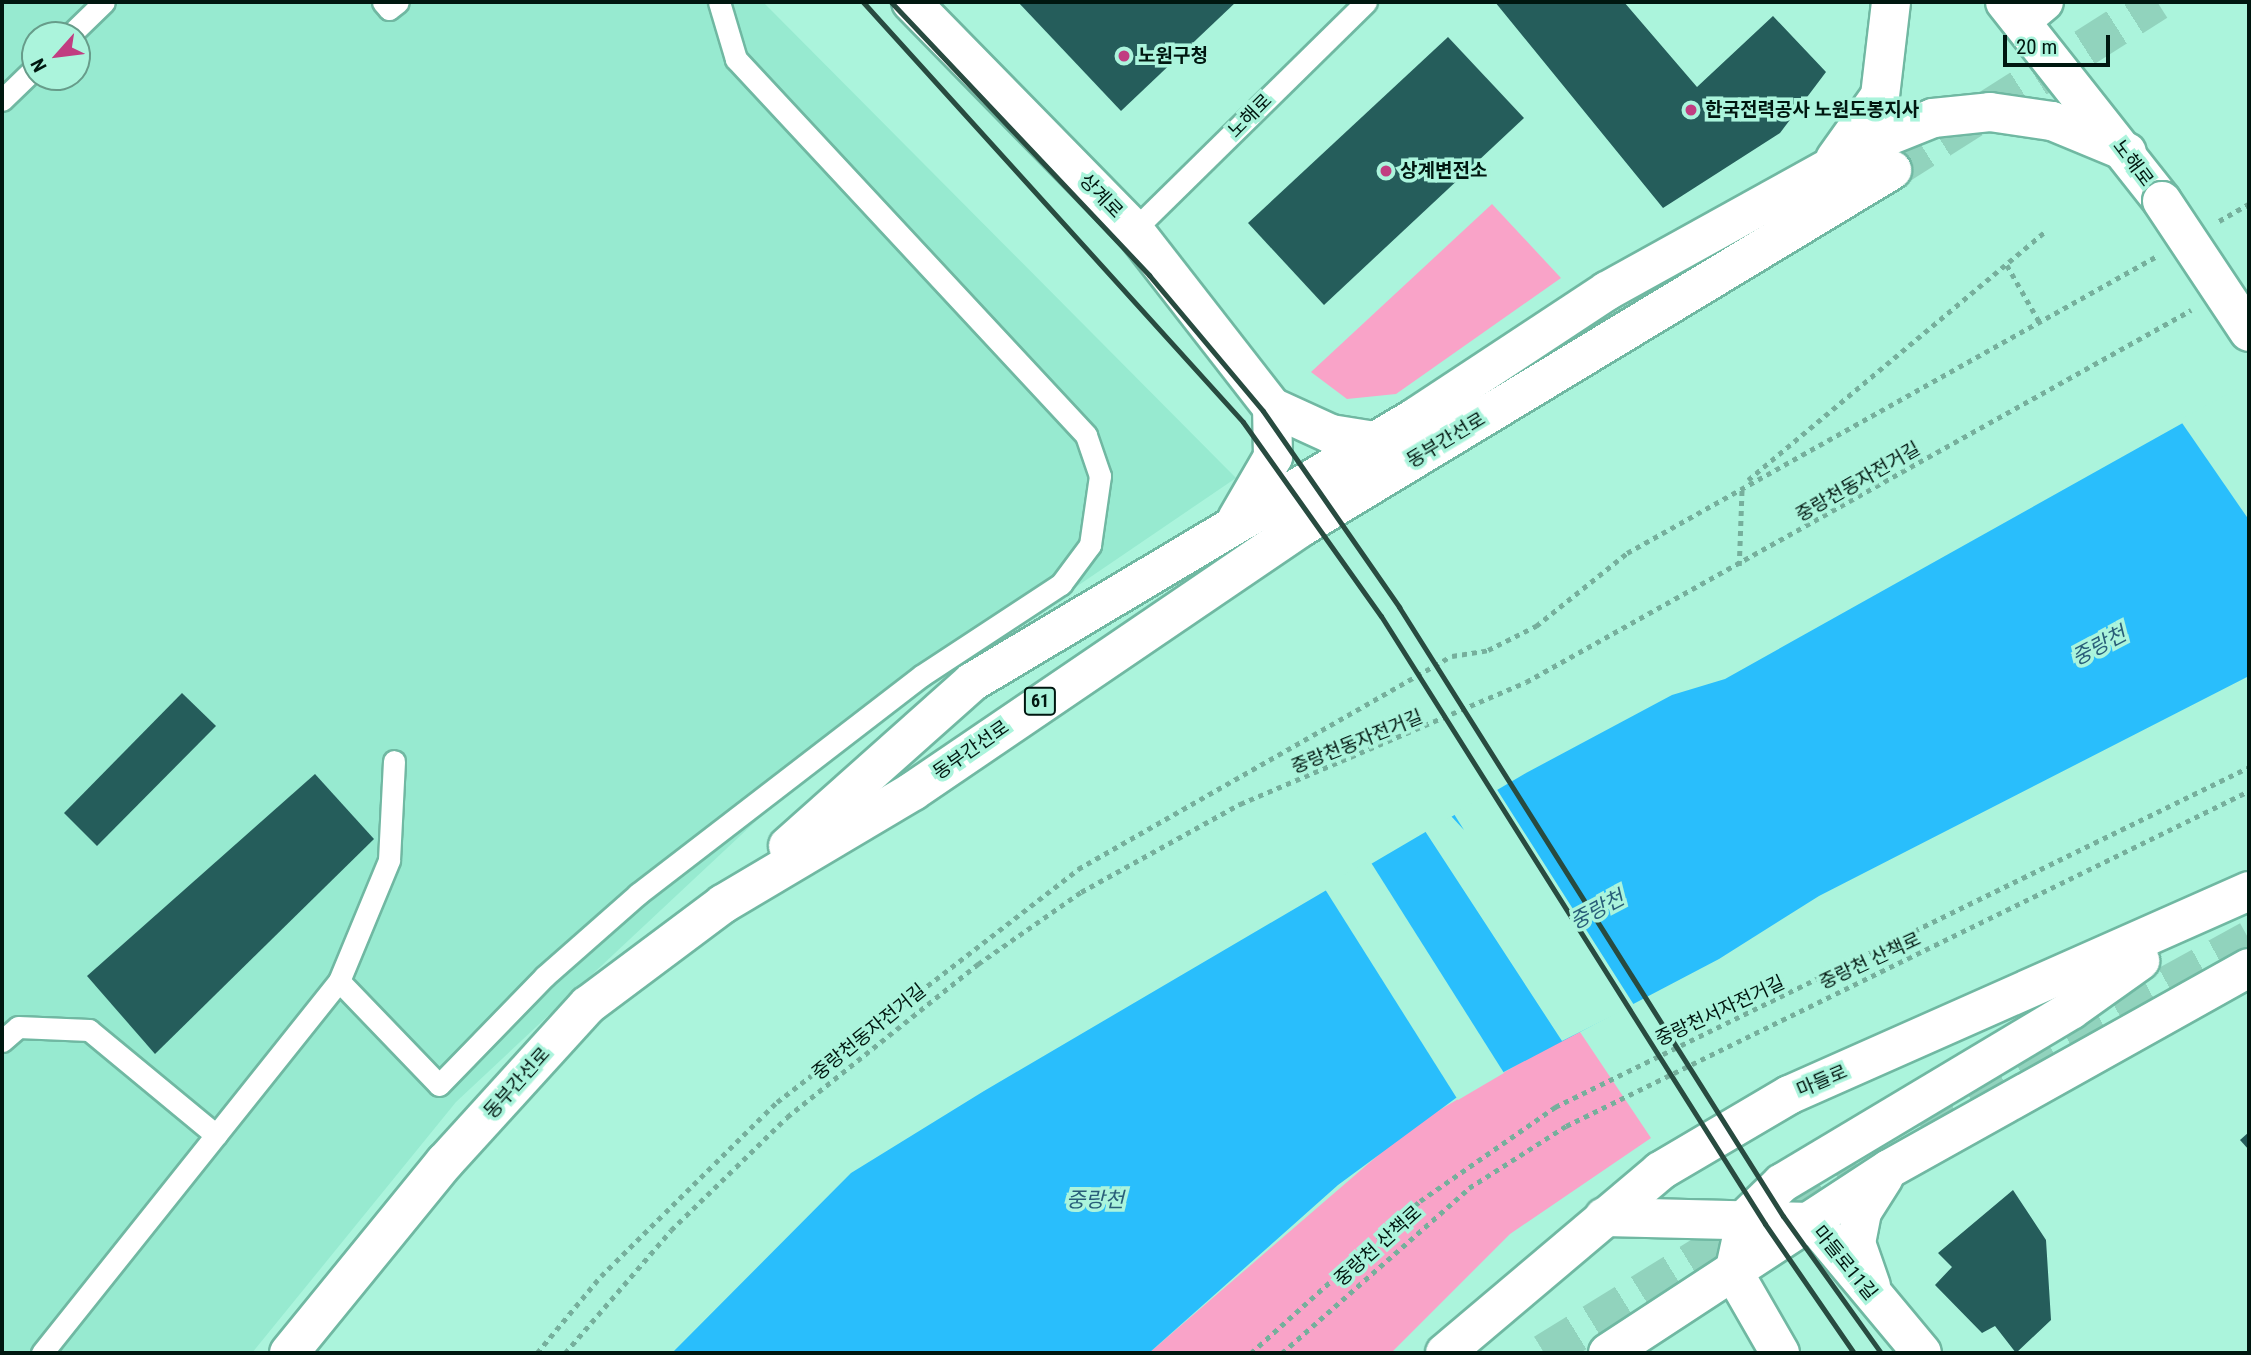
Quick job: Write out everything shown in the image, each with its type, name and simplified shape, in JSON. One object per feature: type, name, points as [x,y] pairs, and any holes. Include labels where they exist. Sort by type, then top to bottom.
[{"type":"main road","name":"상계로","points":[[911,2],[1134,230],[1272,407]]},
{"type":"main road","points":[[1832,165],[1880,96],[1891,2]]},
{"type":"main road","name":"노해로","points":[[2024,8],[2162,201],[2249,332]]},
{"type":"main road","points":[[723,904],[972,682],[1369,440],[1416,417],[1607,291],[1832,165],[1933,118],[1990,112],[2052,121],[2127,152]]},
{"type":"main road","name":"동부간선로","points":[[289,1353],[445,1162],[588,1005],[723,904],[913,791],[1300,528],[1892,170]]},
{"type":"main road","points":[[1235,522],[1273,457],[1272,407],[1331,434],[1369,440]]},
{"type":"main road","name":"마들로","points":[[1445,1353],[1660,1171],[1789,1095],[2201,917],[2249,891]]},
{"type":"main road","points":[[1780,1353],[1734,1273],[1746,1218],[1782,1183],[2071,1010],[2201,917]]},
{"type":"main road","points":[[1608,1353],[1813,1222],[1889,1169],[2249,968]]},
{"type":"main road","points":[[1876,1302],[1856,1244],[1862,1212],[1889,1169]]},
{"type":"main road","name":"마들로11길","points":[[1604,1217],[1746,1218],[1813,1222],[1876,1302],[1922,1353]]},
{"type":"lane","points":[[84,21],[104,2]]},
{"type":"lane","points":[[383,2],[389,9],[398,2]]},
{"type":"lane","points":[[338,981],[439,1085],[545,976],[638,894],[922,676],[1062,584],[1090,545],[1100,476],[1086,435],[736,59],[719,2]]},
{"type":"lane","name":"노해로","points":[[1134,230],[1366,2]]},
{"type":"lane","points":[[2,100],[21,82]]},
{"type":"lane","points":[[42,1353],[338,981],[389,860],[394,761]]},
{"type":"lane","points":[[2,1041],[18,1027],[89,1030],[216,1135]]},
{"type":"path","points":[[2214,224],[2249,204]]},
{"type":"path","points":[[1739,566],[1742,486],[2045,232]]},
{"type":"path","points":[[537,1353],[601,1276],[776,1102],[1078,869],[1451,656],[1488,650],[1536,626],[1587,580],[1742,486],[2167,250]]},
{"type":"path","points":[[2007,265],[2039,321]]},
{"type":"path","name":"중랑천동자전거길","points":[[565,1353],[671,1230],[787,1117],[978,964],[1081,892],[1240,804],[1526,682],[1739,566],[2195,307]]},
{"type":"path","name":"중랑천서자전거길","points":[[1251,1353],[1420,1201],[1545,1113],[2249,767]]},
{"type":"path","name":"중랑천 산책로","points":[[1282,1353],[1469,1188],[1566,1126],[2249,791]]},
{"type":"shaded area","points":[[2,2],[763,2],[1236,478],[820,761],[456,1102],[252,1353],[2,1353]]},
{"type":"shaded area","points":[[1492,204],[1561,278],[1396,394],[1347,399],[1311,372]]},
{"type":"shaded area","points":[[1578,1029],[1651,1138],[1510,1234],[1391,1353],[1149,1353],[1412,1126]]},
{"type":"water","name":"중랑천","points":[[2249,386],[2249,676],[1819,896],[1719,959],[1460,1095],[1338,1185],[1149,1353],[672,1353],[851,1173],[984,1091],[1526,773],[1672,695],[1725,679]]},
{"type":"pier","points":[[2249,382],[2249,520],[2180,420]]},
{"type":"pier","points":[[1496,788],[1634,1005],[1562,1041],[1425,831],[1451,816],[1464,830],[1454,814]]},
{"type":"pier","points":[[1370,861],[1504,1073],[1458,1100],[1323,886]]},
{"type":"building","name":"노원구청","points":[[1018,2],[1236,2],[1121,111]]},
{"type":"building","name":"한국전력공사 노원도봉지사","points":[[1495,2],[1624,2],[1697,87],[1773,16],[1826,72],[1780,133],[1663,208]]},
{"type":"building","name":"상계변전소","points":[[1448,37],[1524,118],[1324,305],[1248,223]]},
{"type":"building","points":[[182,693],[216,726],[97,846],[64,813]]},
{"type":"building","points":[[315,774],[374,839],[155,1054],[87,976]]},
{"type":"building","points":[[2249,1132],[2249,1150],[2240,1140]]},
{"type":"building","points":[[2013,1190],[2046,1240],[2051,1320],[2016,1353],[1995,1326],[1982,1333],[1935,1285],[1952,1267],[1938,1253]]},
{"type":"tunnel","points":[[1892,170],[2157,2]]},
{"type":"tunnel","points":[[1918,1122],[2249,940]]},
{"type":"tunnel","points":[[1544,1353],[1855,1161]]},
{"type":"railway","points":[[863,2],[1243,422],[1381,616],[1765,1224],[1854,1353]]},
{"type":"railway","points":[[891,2],[1149,275],[1263,411],[1399,607],[1783,1216],[1881,1353]]},
{"type":"place","name":"노원구청","points":[[1124,56]]},
{"type":"place","name":"한국전력공사 노원도봉지사","points":[[1691,110]]},
{"type":"place","name":"상계변전소","points":[[1386,171]]}]
